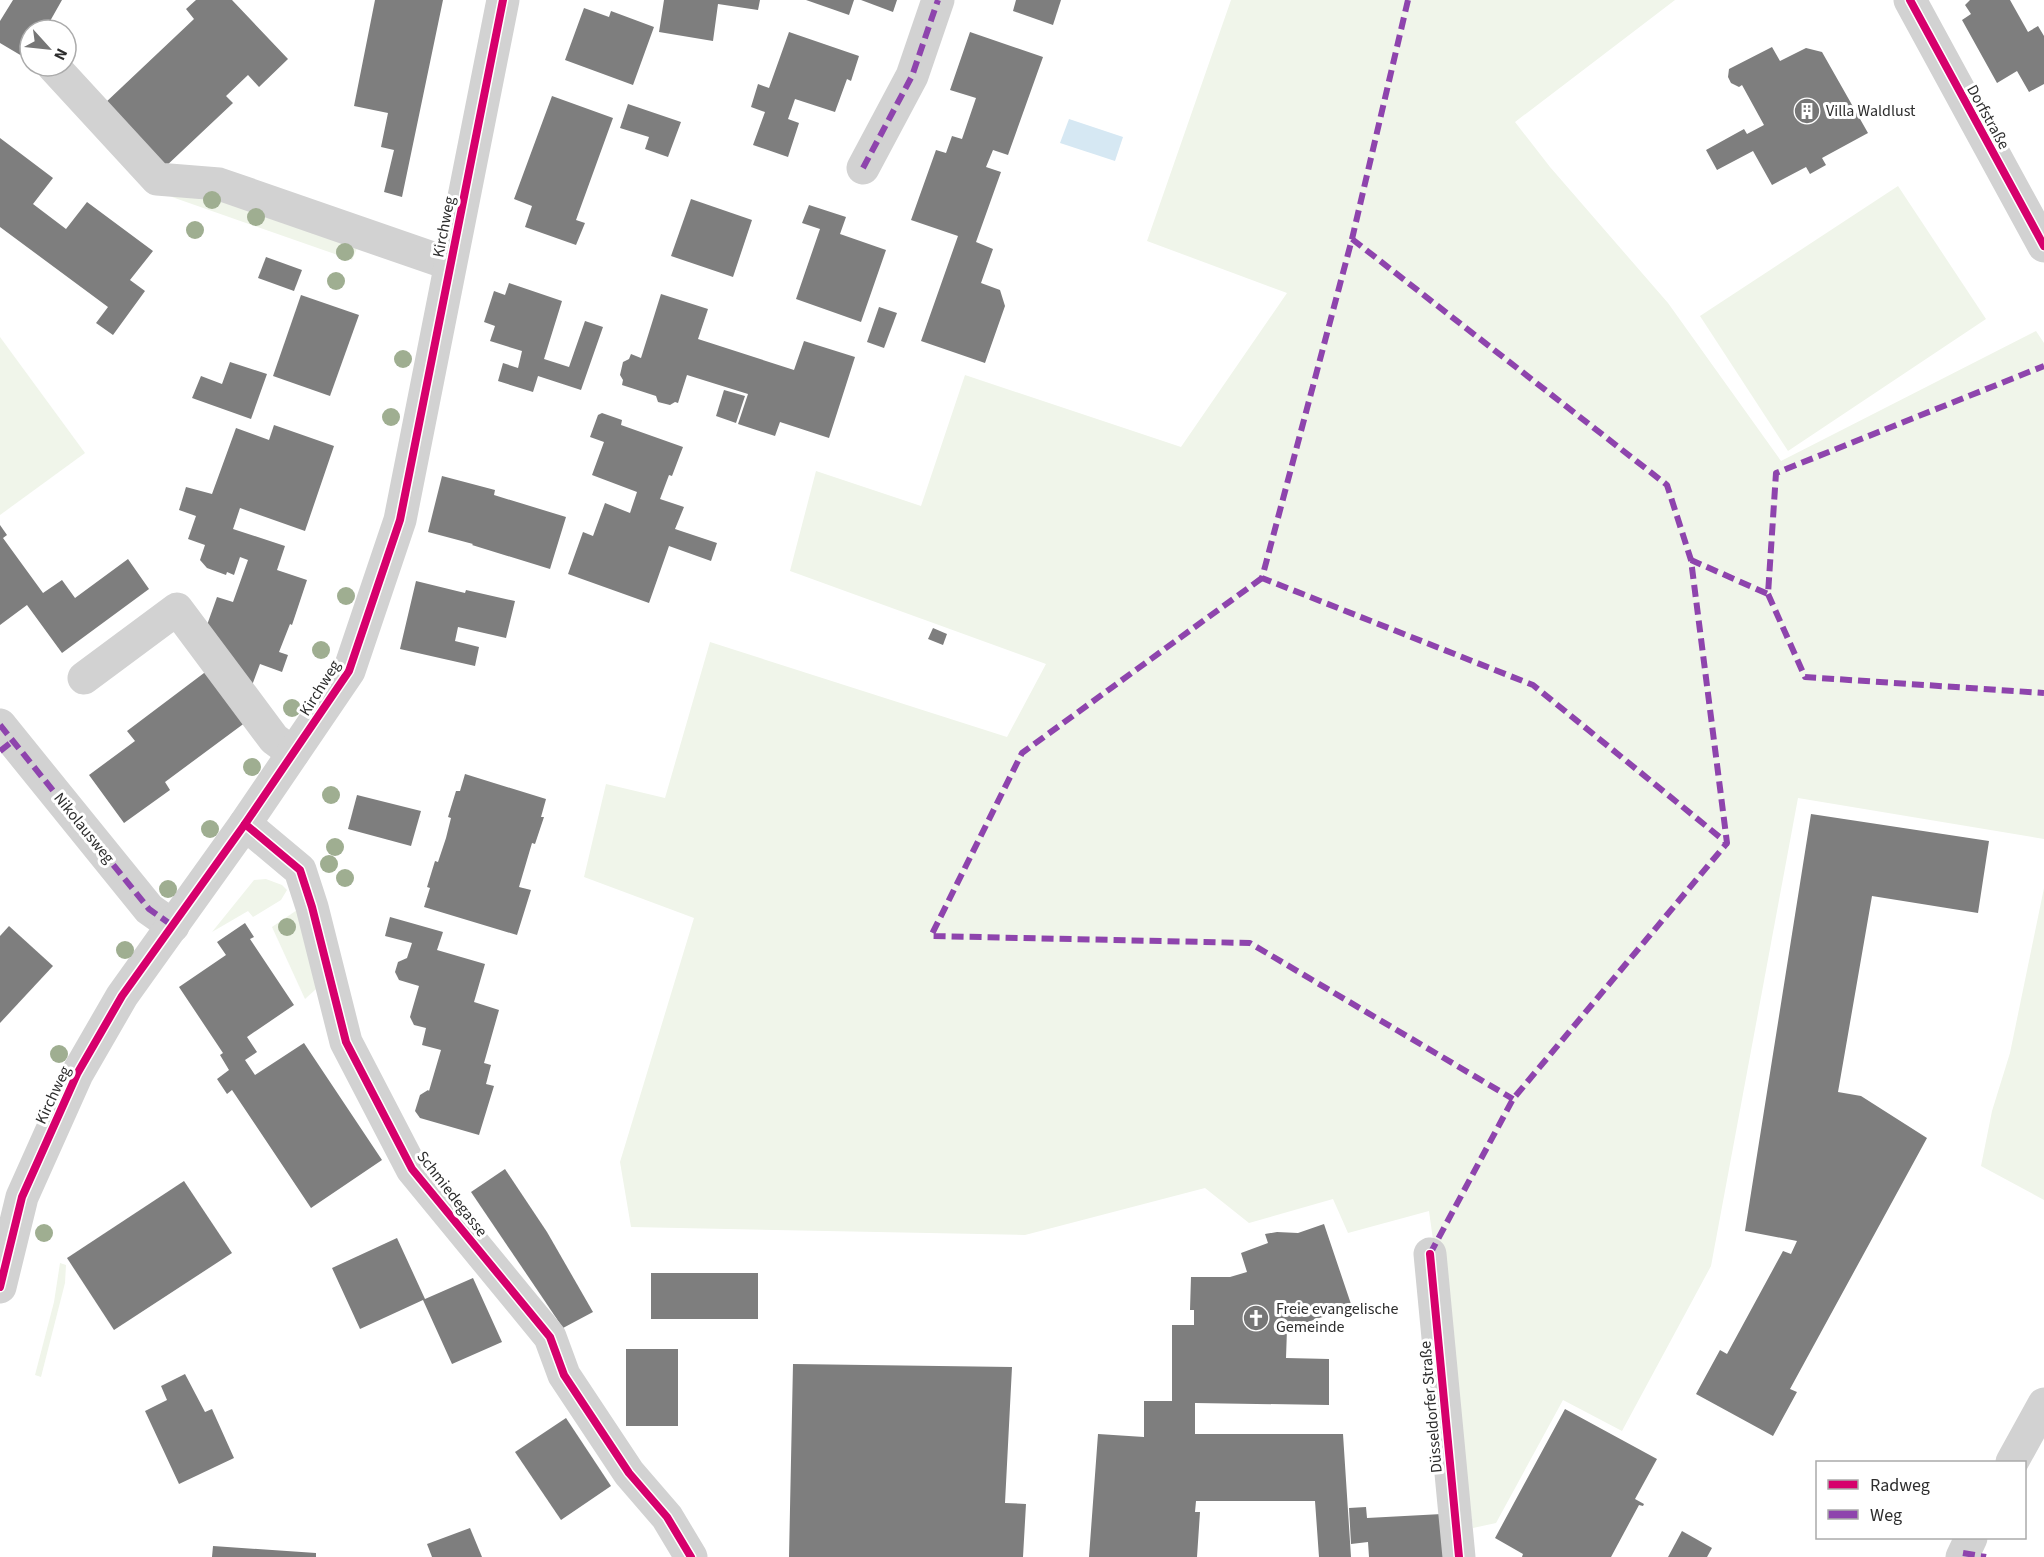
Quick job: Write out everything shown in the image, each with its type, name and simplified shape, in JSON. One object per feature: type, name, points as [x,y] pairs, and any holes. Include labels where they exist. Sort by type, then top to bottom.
[{"type":"street","name":"Kirchweg","points":[[0,1287],[22,1197],[77,1074],[122,996],[245,824],[349,671],[400,520],[503,0]]},
{"type":"street","points":[[863,168],[912,76],[938,0]]},
{"type":"street","name":"Dorfstraße","points":[[1910,0],[2044,246]]},
{"type":"street","points":[[64,78],[157,179],[219,184],[450,264]]},
{"type":"street","points":[[84,678],[177,609],[274,739],[293,753]]},
{"type":"street","name":"Nikolausweg","points":[[0,725],[149,909],[172,926]]},
{"type":"street","name":"Schmiedegasse","points":[[245,824],[300,870],[312,906],[346,1042],[412,1169],[550,1337],[564,1375],[629,1473],[667,1517],[692,1557]]},
{"type":"street","name":"Düsseldorfer Straße","points":[[1430,1254],[1459,1557]]},
{"type":"street","points":[[2013,1461],[2044,1404]]},
{"type":"street","points":[[1962,1557],[1971,1539]]},
{"type":"shaded area","points":[[1231,0],[1675,0],[1515,122],[1550,167],[1668,303],[1781,461],[2036,331],[2044,343],[2044,839],[1798,798],[1711,1266],[1622,1431],[1563,1400],[1496,1523],[1473,1528],[1429,1211],[1348,1233],[1333,1199],[1249,1223],[1205,1188],[1025,1235],[631,1227],[620,1162],[694,918],[584,877],[606,784],[665,798],[710,642],[1007,737],[1046,664],[790,571],[816,471],[921,506],[965,375],[1181,447],[1287,293],[1147,241]]},
{"type":"shaded area","points":[[152,186],[207,194],[358,246],[352,260],[172,197]]},
{"type":"shaded area","points":[[1898,186],[1986,319],[1788,451],[1700,316]]},
{"type":"shaded area","points":[[0,337],[85,453],[0,515]]},
{"type":"shaded area","points":[[266,879],[282,885],[287,890],[281,900],[253,917],[248,911],[212,932],[254,880]]},
{"type":"shaded area","points":[[2044,888],[2044,1200],[1981,1166],[1992,1111],[2010,1053]]},
{"type":"shaded area","points":[[300,908],[316,989],[305,999],[272,927]]},
{"type":"shaded area","points":[[60,1263],[66,1265],[65,1283],[41,1377],[35,1375],[54,1302]]},
{"type":"water","points":[[1069,119],[1123,137],[1115,161],[1060,143]]},
{"type":"building","points":[[13,0],[62,0],[52,18],[18,18],[18,54],[0,43],[0,21]]},
{"type":"building","points":[[196,0],[232,0],[288,59],[259,87],[248,75],[226,96],[233,103],[164,168],[104,104],[194,19],[186,9]]},
{"type":"building","points":[[375,0],[443,0],[402,197],[384,192],[394,150],[381,147],[388,113],[354,106]]},
{"type":"building","points":[[664,0],[760,0],[758,10],[718,4],[713,41],[659,32]]},
{"type":"building","points":[[806,0],[854,0],[849,15]]},
{"type":"building","points":[[861,0],[897,0],[893,12]]},
{"type":"building","points":[[1016,0],[1061,0],[1053,25],[1013,11]]},
{"type":"building","points":[[1970,0],[2010,0],[2028,32],[2038,26],[2044,36],[2044,84],[2029,92],[2017,71],[1997,83],[1962,20],[1971,14],[1965,5]]},
{"type":"building","points":[[584,8],[609,17],[611,11],[654,27],[633,85],[565,60]]},
{"type":"building","points":[[789,32],[859,56],[851,81],[847,79],[835,112],[795,99],[788,119],[799,123],[788,157],[753,145],[765,112],[751,107],[758,84],[769,88]]},
{"type":"building","points":[[970,32],[1043,57],[1008,155],[993,150],[986,167],[1001,172],[976,242],[993,249],[981,283],[1000,290],[1005,306],[985,363],[921,341],[958,236],[911,220],[936,150],[946,153],[952,136],[962,139],[976,98],[950,90]]},
{"type":"building","name":"Villa Waldlust","points":[[1772,47],[1780,61],[1806,48],[1822,52],[1868,133],[1822,158],[1826,165],[1810,174],[1806,167],[1772,185],[1753,151],[1717,170],[1706,150],[1744,129],[1747,134],[1764,125],[1742,85],[1739,87],[1731,83],[1728,77],[1729,69]]},
{"type":"building","points":[[552,96],[613,118],[576,220],[585,223],[576,245],[525,227],[532,206],[514,199]]},
{"type":"building","points":[[628,104],[681,122],[668,157],[645,149],[649,137],[620,128]]},
{"type":"building","points":[[0,138],[53,178],[33,204],[66,229],[87,202],[153,251],[130,280],[145,291],[113,335],[96,323],[108,307],[0,227]]},
{"type":"building","points":[[691,199],[752,220],[733,277],[671,256]]},
{"type":"building","points":[[809,205],[846,217],[840,234],[886,250],[861,322],[796,299],[820,229],[802,223]]},
{"type":"building","points":[[266,257],[302,270],[294,291],[258,278]]},
{"type":"building","points":[[509,283],[562,301],[544,359],[569,367],[585,321],[603,327],[581,390],[538,376],[533,392],[498,381],[503,363],[518,368],[522,351],[490,341],[495,326],[484,322],[494,291],[505,295]]},
{"type":"building","points":[[661,294],[708,309],[698,339],[794,370],[804,341],[855,357],[829,438],[780,422],[775,436],[738,424],[748,394],[687,375],[678,403],[670,405],[658,402],[656,396],[622,385],[623,380],[620,375],[623,362],[629,359],[631,354],[641,358]]},
{"type":"building","points":[[301,295],[359,315],[330,396],[273,376]]},
{"type":"building","points":[[879,307],[897,313],[884,348],[867,342]]},
{"type":"building","points":[[230,362],[267,374],[251,419],[192,398],[201,376],[222,384]]},
{"type":"building","points":[[724,390],[745,396],[736,423],[716,416]]},
{"type":"building","points":[[602,413],[622,420],[621,425],[683,447],[660,499],[684,507],[675,529],[717,543],[711,561],[669,546],[649,603],[568,574],[583,532],[593,536],[605,503],[630,513],[637,492],[592,475],[604,442],[590,437],[598,415]]},
{"type":"building","points":[[274,425],[334,446],[305,531],[240,508],[233,529],[285,546],[277,570],[307,580],[292,625],[290,624],[279,652],[288,655],[282,672],[260,664],[251,688],[207,625],[217,597],[233,602],[248,560],[240,557],[234,575],[227,572],[226,575],[207,568],[200,560],[205,545],[188,539],[196,516],[179,510],[186,487],[212,494],[236,428],[269,440]]},
{"type":"building","points":[[442,476],[495,490],[494,495],[566,517],[550,569],[428,532]]},
{"type":"building","points":[[0,525],[7,535],[3,538],[43,593],[62,580],[75,598],[128,559],[149,589],[62,653],[27,605],[0,625]]},
{"type":"building","points":[[416,581],[465,593],[466,590],[515,601],[506,638],[458,627],[455,641],[479,647],[475,666],[400,649]]},
{"type":"building","points":[[933,628],[947,634],[943,645],[928,639]]},
{"type":"building","points":[[208,670],[246,722],[165,782],[170,790],[124,823],[89,775],[135,741],[127,731]]},
{"type":"building","points":[[465,774],[546,799],[541,817],[544,817],[535,844],[532,843],[519,887],[531,890],[517,935],[424,907],[435,861],[438,862],[446,838],[451,818],[448,817],[456,791],[460,791]]},
{"type":"building","points":[[357,795],[421,811],[411,846],[348,829]]},
{"type":"building","points":[[1811,814],[1989,841],[1978,913],[1872,896],[1838,1092],[1861,1096],[1927,1138],[1790,1389],[1797,1392],[1773,1436],[1696,1394],[1720,1350],[1727,1354],[1783,1251],[1791,1254],[1797,1241],[1745,1231]]},
{"type":"building","points":[[390,917],[443,932],[437,950],[485,964],[474,1002],[499,1010],[484,1063],[491,1065],[486,1084],[494,1086],[479,1135],[420,1118],[415,1111],[420,1095],[429,1091],[441,1050],[422,1045],[426,1028],[414,1025],[410,1017],[419,986],[399,980],[395,972],[398,962],[407,958],[412,943],[385,936]]},
{"type":"building","points":[[245,923],[254,937],[250,939],[294,1005],[247,1037],[257,1052],[245,1060],[255,1075],[304,1043],[382,1160],[311,1208],[232,1090],[227,1094],[217,1079],[229,1070],[220,1055],[223,1053],[179,987],[226,955],[217,942]]},
{"type":"building","points":[[9,926],[53,966],[0,1023],[0,936]]},
{"type":"building","points":[[505,1169],[547,1232],[593,1312],[563,1328],[471,1192]]},
{"type":"building","points":[[184,1181],[232,1253],[114,1330],[67,1258]]},
{"type":"building","points":[[1324,1224],[1352,1307],[1287,1329],[1286,1358],[1329,1359],[1329,1405],[1195,1403],[1195,1434],[1343,1434],[1351,1557],[1319,1557],[1315,1501],[1196,1501],[1195,1512],[1200,1512],[1197,1557],[1089,1557],[1098,1434],[1144,1437],[1144,1401],[1172,1401],[1172,1325],[1194,1325],[1194,1310],[1190,1310],[1191,1277],[1230,1277],[1247,1272],[1241,1253],[1268,1243],[1265,1234],[1298,1233]]},
{"type":"building","points":[[397,1238],[425,1299],[473,1278],[502,1342],[452,1364],[423,1300],[360,1329],[332,1268]]},
{"type":"building","points":[[651,1273],[758,1273],[758,1319],[651,1319]]},
{"type":"building","points":[[626,1349],[678,1349],[678,1426],[626,1426]]},
{"type":"building","points":[[793,1364],[1012,1367],[1005,1503],[1026,1504],[1023,1557],[789,1557]]},
{"type":"building","points":[[185,1374],[205,1412],[212,1409],[234,1458],[179,1484],[145,1411],[167,1400],[161,1386]]},
{"type":"building","points":[[1565,1409],[1657,1459],[1635,1499],[1644,1504],[1639,1505],[1611,1557],[1522,1557],[1523,1554],[1495,1538]]},
{"type":"building","points":[[566,1418],[611,1486],[561,1520],[515,1452]]},
{"type":"building","points":[[1366,1507],[1367,1518],[1442,1514],[1445,1557],[1369,1557],[1368,1542],[1351,1544],[1349,1508]]},
{"type":"building","points":[[470,1528],[482,1557],[432,1557],[427,1544]]},
{"type":"building","points":[[1682,1531],[1712,1548],[1707,1557],[1668,1557]]},
{"type":"building","points":[[213,1546],[316,1553],[316,1557],[212,1557]]},
{"type":"marked path","points":[[863,168],[912,76],[938,0]]},
{"type":"marked path","points":[[1408,0],[1352,239],[1262,578],[1533,685],[1727,843],[1691,560],[1768,594],[1776,473],[2044,366]]},
{"type":"marked path","points":[[1352,239],[1667,485],[1691,560]]},
{"type":"marked path","points":[[1262,578],[1022,753],[931,936],[1250,943],[1513,1099]]},
{"type":"marked path","points":[[1768,594],[1805,677],[2044,693]]},
{"type":"marked path","points":[[0,725],[149,909],[173,926]]},
{"type":"marked path","points":[[0,751],[13,741]]},
{"type":"marked path","points":[[1430,1254],[1513,1099],[1727,843]]},
{"type":"marked path","points":[[1963,1553],[1986,1557]]},
{"type":"cycle path","points":[[0,1287],[22,1197],[77,1074],[122,996],[245,824],[349,671],[400,520],[503,0]]},
{"type":"cycle path","points":[[1910,0],[2044,246]]},
{"type":"cycle path","points":[[245,824],[300,870],[312,907],[346,1042],[412,1169],[550,1337],[564,1375],[629,1473],[667,1517],[691,1557]]},
{"type":"cycle path","points":[[1430,1254],[1459,1557]]},
{"type":"place","name":"Villa Waldlust","points":[[1807,111]]},
{"type":"place","name":"Freie evangelische Gemeinde","points":[[1256,1318]]}]
